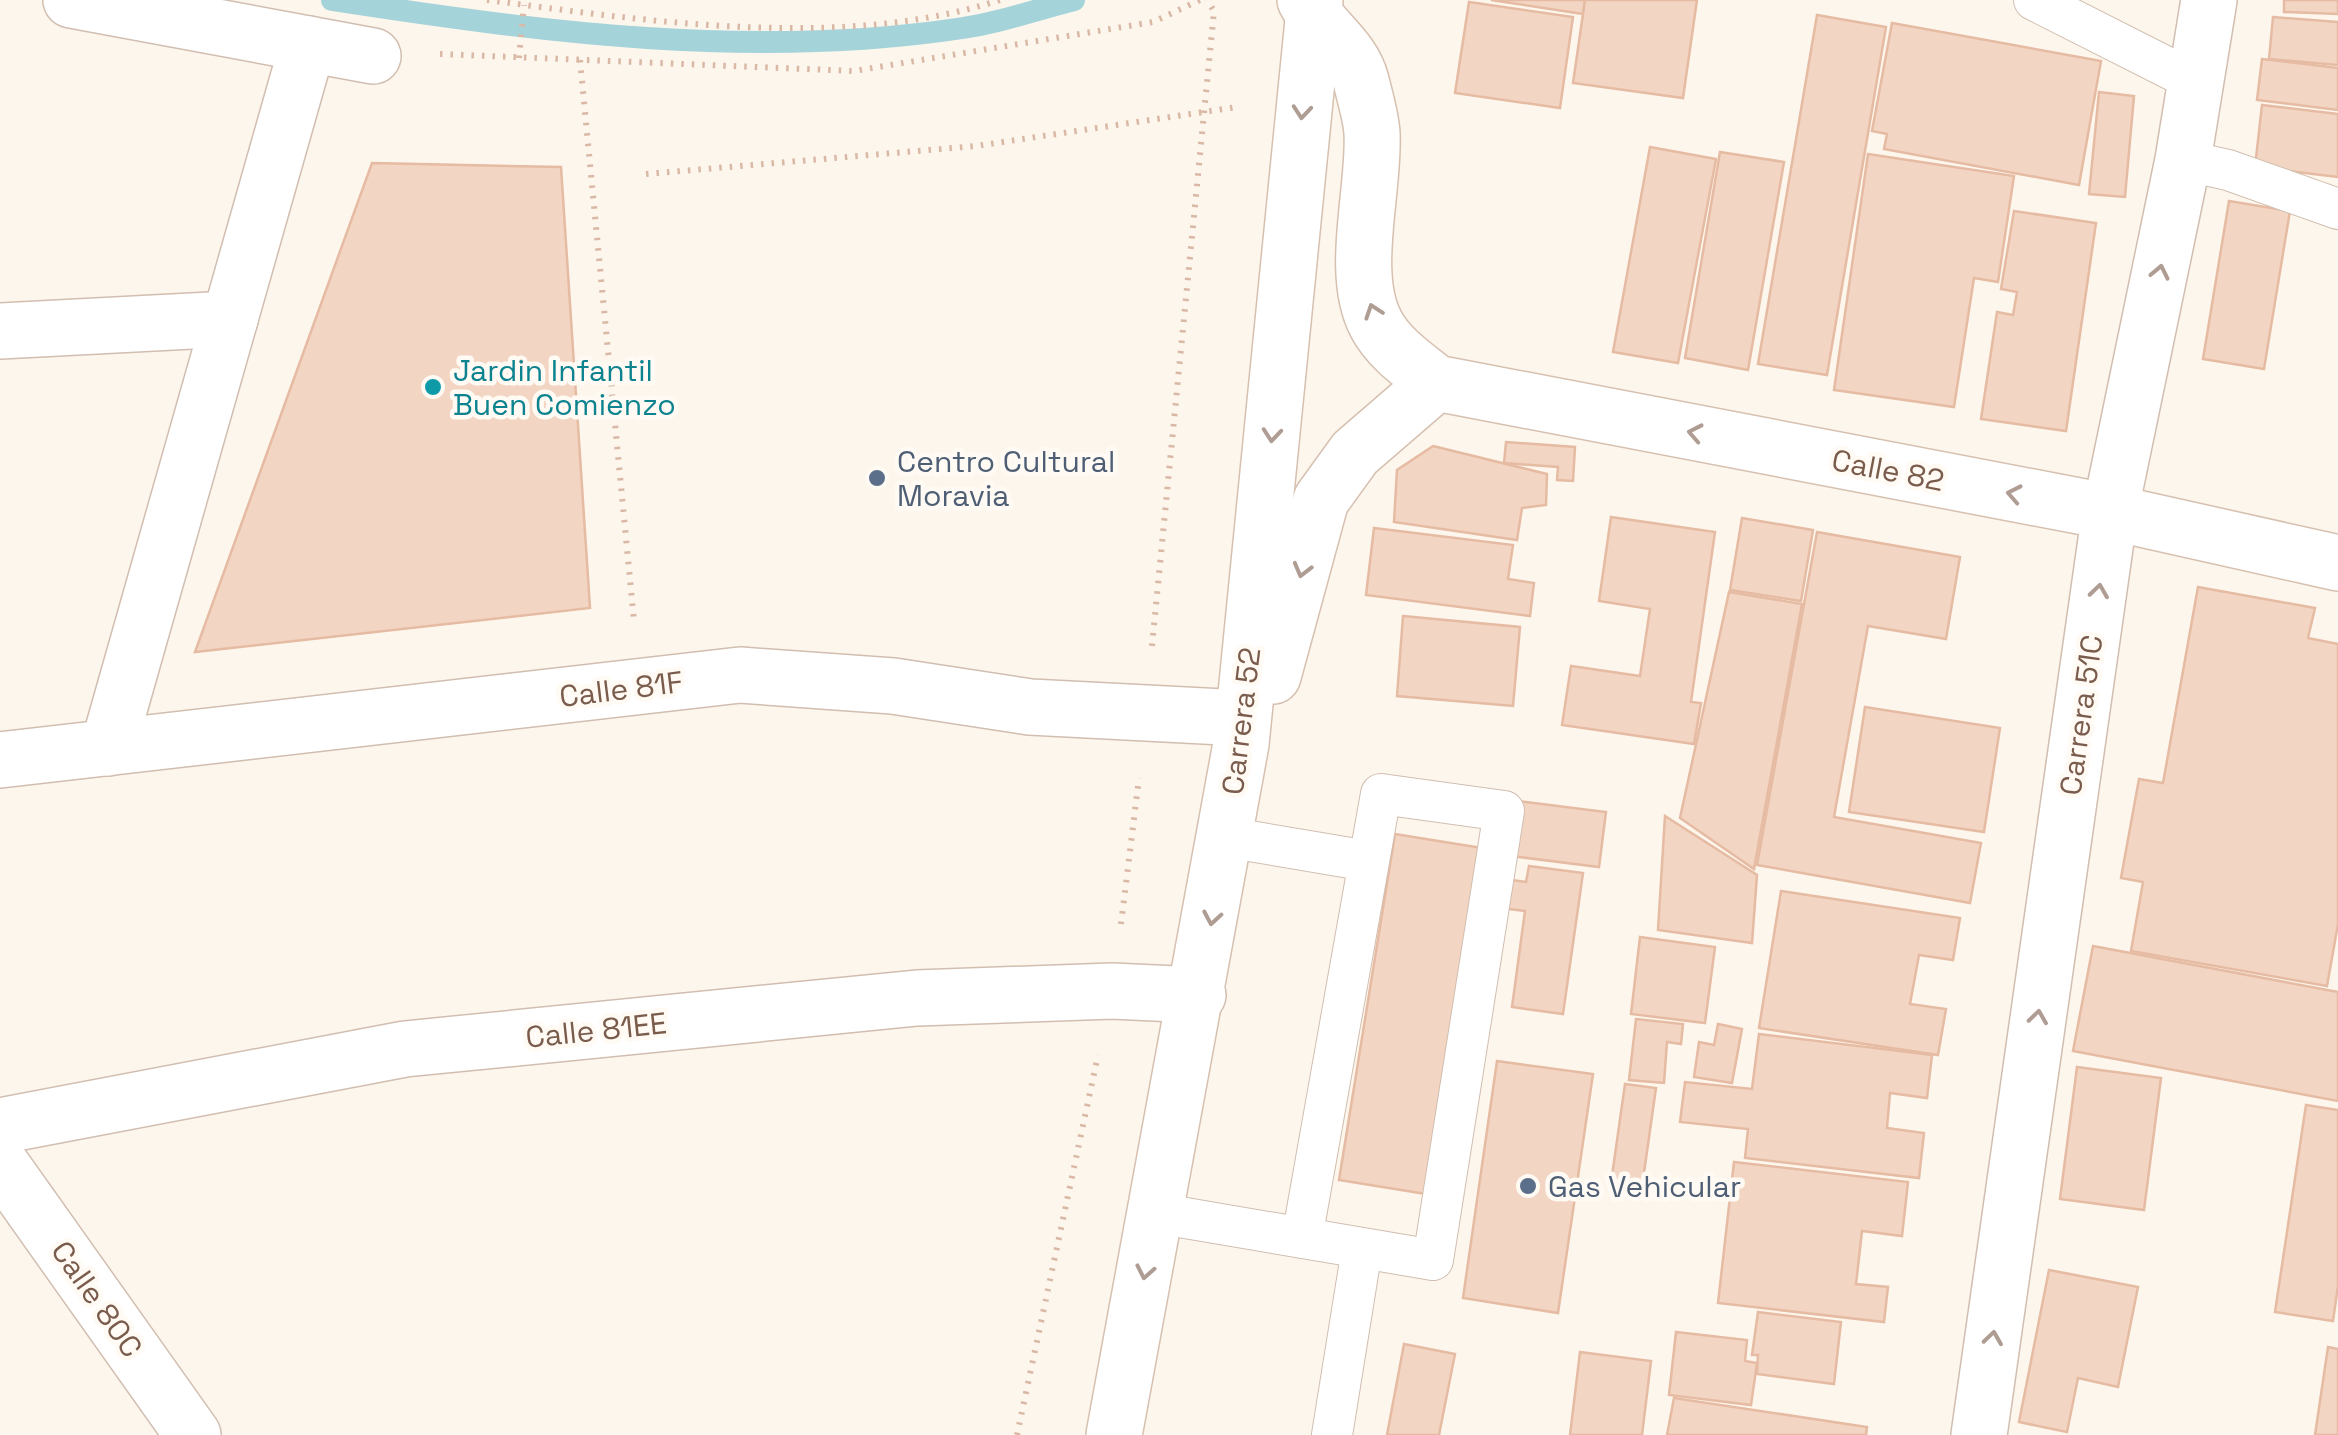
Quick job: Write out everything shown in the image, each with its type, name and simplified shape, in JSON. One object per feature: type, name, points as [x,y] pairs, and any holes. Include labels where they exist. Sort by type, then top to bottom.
[{"type":"street","points":[[71,0],[373,56]]},
{"type":"street","name":"Carrera 51C","points":[[1979,1435],[2110,512],[2184,160],[2206,2]]},
{"type":"street","name":"Carrera 52","points":[[1114,1435],[1198,995],[1243,718],[1311,5]]},
{"type":"street","name":"Calle 82","points":[[1311,5],[1344,46],[1360,76],[1372,132],[1367,294],[1376,324],[1394,348],[1436,384],[2110,512],[2338,563]]},
{"type":"street","points":[[108,748],[308,44]]},
{"type":"street","points":[[0,331],[230,318]]},
{"type":"street","points":[[1243,718],[1276,670],[1320,500],[1355,453],[1436,384]]},
{"type":"street","name":"Calle 81F","points":[[0,760],[740,675],[893,686],[1030,707],[1243,718]]},
{"type":"street","name":"Calle 81EE","points":[[0,1126],[405,1048],[917,998],[1112,991],[1198,995]]},
{"type":"street","name":"Calle 80C","points":[[0,1163],[193,1435]]},
{"type":"lane","points":[[2034,0],[2196,82]]},
{"type":"lane","points":[[2184,160],[2228,170],[2338,209]]},
{"type":"lane","points":[[1156,1213],[1362,1250],[1433,1260],[1504,811],[1380,794],[1302,1238]]},
{"type":"lane","points":[[1226,837],[1368,861]]},
{"type":"lane","points":[[1332,1435],[1362,1250]]},
{"type":"path","points":[[487,0],[524,8],[649,21],[803,26],[894,22],[1000,0]]},
{"type":"path","points":[[373,56],[520,55],[854,71],[1152,22],[1203,0],[1214,11]]},
{"type":"path","points":[[520,55],[524,8]]},
{"type":"path","points":[[580,60],[640,687]]},
{"type":"path","points":[[646,174],[976,146],[1204,109],[1304,102]]},
{"type":"building","points":[[1491,0],[1585,0],[1583,14]]},
{"type":"building","points":[[1585,0],[1697,0],[1683,98],[1573,83]]},
{"type":"building","points":[[2284,0],[2338,0],[2338,14],[2284,12]]},
{"type":"building","points":[[1469,2],[1573,17],[1560,108],[1455,93]]},
{"type":"building","points":[[1817,15],[1886,27],[1827,375],[1758,364]]},
{"type":"building","points":[[2273,17],[2338,22],[2338,65],[2269,59]]},
{"type":"building","points":[[1892,23],[2101,61],[2079,185],[1884,149],[1887,134],[1872,131]]},
{"type":"building","points":[[2262,59],[2338,68],[2338,110],[2257,100]]},
{"type":"building","points":[[2099,92],[2134,96],[2125,197],[2089,194]]},
{"type":"building","points":[[2262,105],[2338,114],[2338,177],[2255,167]]},
{"type":"building","points":[[1650,147],[1716,159],[1678,363],[1613,352]]},
{"type":"building","points":[[1720,152],[1784,162],[1748,370],[1685,358]]},
{"type":"building","points":[[1868,154],[2014,176],[1998,282],[1974,278],[1954,407],[1834,390]]},
{"type":"building","name":"Jardin Infantil Buen Comienzo","points":[[372,163],[561,167],[590,608],[195,652]]},
{"type":"building","points":[[2229,201],[2290,211],[2264,369],[2203,359]]},
{"type":"building","points":[[2014,211],[2096,223],[2066,431],[1981,419],[1997,312],[2013,315],[2017,292],[2001,289]]},
{"type":"building","points":[[1506,442],[1575,447],[1573,481],[1557,480],[1558,467],[1504,463]]},
{"type":"building","points":[[1433,446],[1547,474],[1546,505],[1522,508],[1517,540],[1394,522],[1397,470]]},
{"type":"building","points":[[1611,517],[1715,532],[1691,702],[1701,703],[1694,744],[1562,725],[1571,666],[1640,676],[1650,609],[1599,601]]},
{"type":"building","points":[[1742,518],[1813,530],[1801,601],[1730,590]]},
{"type":"building","points":[[1374,528],[1513,545],[1508,579],[1534,583],[1530,616],[1366,595]]},
{"type":"building","points":[[1817,532],[1960,557],[1946,639],[1868,626],[1834,817],[1981,843],[1970,903],[1757,865]]},
{"type":"building","points":[[2198,587],[2315,608],[2308,638],[2338,644],[2338,924],[2327,986],[2131,951],[2143,882],[2121,878],[2139,779],[2163,783]]},
{"type":"building","points":[[1729,592],[1802,604],[1754,869],[1680,818]]},
{"type":"building","points":[[1403,616],[1520,627],[1513,706],[1397,696]]},
{"type":"building","points":[[1865,707],[2000,728],[1984,832],[1849,812]]},
{"type":"building","points":[[1509,800],[1606,812],[1599,867],[1503,855]]},
{"type":"building","points":[[1665,816],[1757,875],[1752,943],[1658,930]]},
{"type":"building","points":[[1395,834],[1482,848],[1426,1194],[1339,1180]]},
{"type":"building","points":[[1529,866],[1583,873],[1563,1014],[1512,1007],[1525,911],[1508,909],[1512,880],[1526,882]]},
{"type":"building","points":[[1781,891],[1960,918],[1953,960],[1919,955],[1910,1004],[1946,1009],[1938,1055],[1759,1028]]},
{"type":"building","points":[[1640,937],[1715,947],[1705,1023],[1631,1014]]},
{"type":"building","points":[[2093,946],[2338,992],[2338,1101],[2073,1051]]},
{"type":"building","points":[[1636,1019],[1683,1024],[1681,1044],[1667,1042],[1664,1083],[1629,1080]]},
{"type":"building","points":[[1718,1024],[1742,1029],[1732,1083],[1694,1077],[1699,1042],[1714,1045]]},
{"type":"building","points":[[1759,1034],[1932,1055],[1927,1098],[1890,1093],[1887,1128],[1924,1133],[1919,1178],[1745,1158],[1748,1129],[1680,1122],[1685,1082],[1752,1089]]},
{"type":"building","name":"Gas Vehicular","points":[[1497,1061],[1593,1074],[1558,1313],[1463,1298]]},
{"type":"building","points":[[2077,1067],[2161,1078],[2144,1210],[2060,1199]]},
{"type":"building","points":[[1625,1084],[1656,1088],[1642,1187],[1611,1183]]},
{"type":"building","points":[[2306,1105],[2338,1110],[2338,1286],[2333,1321],[2275,1312]]},
{"type":"building","points":[[1734,1162],[1908,1182],[1902,1236],[1862,1231],[1856,1284],[1888,1287],[1884,1322],[1718,1303]]},
{"type":"building","points":[[2049,1270],[2138,1287],[2118,1387],[2078,1378],[2067,1432],[2019,1422]]},
{"type":"building","points":[[1758,1312],[1841,1322],[1834,1384],[1757,1374],[1758,1355],[1752,1355]]},
{"type":"building","points":[[1676,1332],[1747,1340],[1745,1361],[1757,1363],[1751,1405],[1669,1395]]},
{"type":"building","points":[[1404,1344],[1455,1354],[1439,1435],[1387,1435]]},
{"type":"building","points":[[2328,1347],[2338,1349],[2338,1435],[2315,1435]]},
{"type":"building","points":[[1580,1352],[1651,1361],[1642,1435],[1570,1435]]},
{"type":"building","points":[[1674,1398],[1867,1427],[1866,1435],[1667,1435]]},
{"type":"waterway","points":[[332,0],[568,31],[726,42],[805,42],[963,28],[1074,0]]},
{"type":"place","name":"Jardin Infantil Buen Comienzo","points":[[433,387]]},
{"type":"place","name":"Centro Cultural Moravia","points":[[877,478]]},
{"type":"place","name":"Gas Vehicular","points":[[1528,1186]]}]
